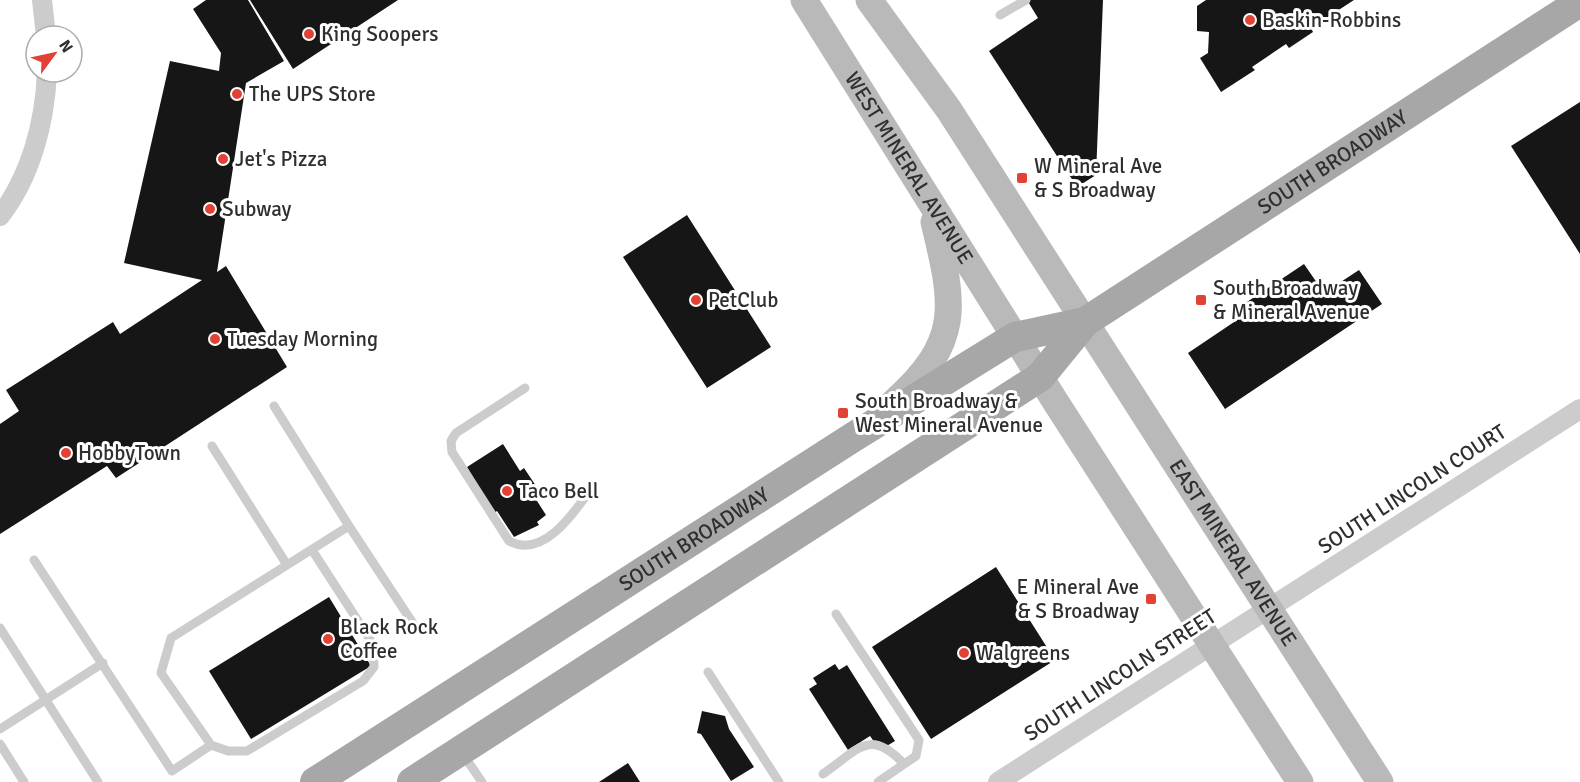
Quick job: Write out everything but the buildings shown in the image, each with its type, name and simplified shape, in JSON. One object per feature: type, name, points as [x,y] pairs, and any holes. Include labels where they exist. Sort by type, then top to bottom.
[{"type":"main road","name":"WEST MINERAL AVENUE","points":[[804,0],[1015,337]]},
{"type":"main road","points":[[869,0],[949,110],[1085,322]]},
{"type":"main road","name":"SOUTH BROADWAY","points":[[412,782],[1040,377],[1085,322],[1580,2]]},
{"type":"main road","points":[[855,436],[922,376],[933,360],[944,336],[950,309],[949,294],[927,198]]},
{"type":"main road","name":"SOUTH BROADWAY","points":[[315,782],[855,436],[1015,337],[1085,322]]},
{"type":"main road","name":"EAST MINERAL AVENUE","points":[[1085,322],[1380,782]]},
{"type":"main road","points":[[1015,337],[1300,782]]},
{"type":"street","points":[[42,0],[45,24]]},
{"type":"street","points":[[0,216],[17,189],[36,144],[46,98],[47,84]]},
{"type":"street","name":"SOUTH LINCOLN COURT","points":[[1269,609],[1580,409]]},
{"type":"street","name":"SOUTH LINCOLN STREET","points":[[998,782],[1269,609]]},
{"type":"lane","points":[[1000,15],[1026,0]]},
{"type":"lane","points":[[525,388],[456,433],[451,441],[452,452],[509,542],[519,547],[532,545],[564,526],[593,486]]},
{"type":"lane","points":[[274,406],[416,628]]},
{"type":"lane","points":[[212,446],[287,565]]},
{"type":"lane","points":[[312,550],[373,644],[375,667],[363,681],[269,740],[247,751],[228,751],[211,745],[161,673],[171,638],[350,526]]},
{"type":"lane","points":[[34,560],[172,771],[211,745]]},
{"type":"lane","points":[[836,614],[919,740],[916,756],[878,782]]},
{"type":"lane","points":[[0,628],[98,782]]},
{"type":"lane","points":[[0,729],[103,663]]},
{"type":"lane","points":[[708,672],[779,782]]},
{"type":"lane","points":[[823,774],[867,744],[877,743],[889,748],[904,764]]},
{"type":"lane","points":[[0,744],[24,782]]},
{"type":"lane","points":[[461,751],[482,782]]},
{"type":"place","name":"Baskin-Robbins","points":[[1250,20]]},
{"type":"place","name":"King Soopers","points":[[309,34]]},
{"type":"place","name":"The UPS Store","points":[[237,94]]},
{"type":"place","name":"Jet's Pizza","points":[[223,159]]},
{"type":"place","name":"W Mineral Ave & S Broadway","points":[[1022,178]]},
{"type":"place","name":"Subway","points":[[210,209]]},
{"type":"place","name":"PetClub","points":[[696,300]]},
{"type":"place","name":"South Broadway & Mineral Avenue","points":[[1201,300]]},
{"type":"place","name":"Tuesday Morning","points":[[215,339]]},
{"type":"place","name":"South Broadway & West Mineral Avenue","points":[[843,413]]},
{"type":"place","name":"HobbyTown","points":[[66,453]]},
{"type":"place","name":"Taco Bell","points":[[507,491]]},
{"type":"place","name":"E Mineral Ave & S Broadway","points":[[1151,599]]},
{"type":"place","name":"Black Rock Coffee","points":[[328,639]]},
{"type":"place","name":"Walgreens","points":[[964,653]]}]
